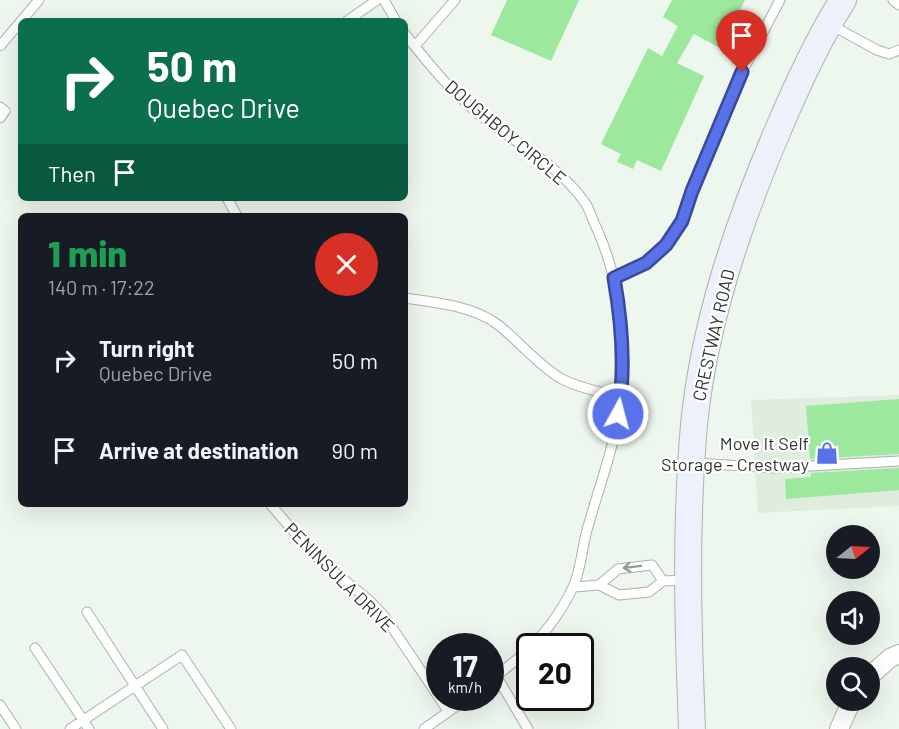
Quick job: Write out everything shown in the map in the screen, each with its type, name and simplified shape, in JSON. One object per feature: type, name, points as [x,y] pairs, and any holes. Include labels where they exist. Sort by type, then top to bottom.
[{"type":"main road","name":"CRESTWAY ROAD","points":[[692,729],[688,580],[694,424],[703,366],[716,305],[751,192],[803,72],[843,0]]},
{"type":"street","points":[[880,667],[899,654]]},
{"type":"street","points":[[840,729],[847,711]]},
{"type":"lane","points":[[24,18],[39,0]]},
{"type":"lane","points":[[351,18],[377,0]]},
{"type":"lane","points":[[384,0],[394,18]]},
{"type":"lane","points":[[415,46],[455,0]]},
{"type":"lane","points":[[614,278],[646,263],[666,245],[682,221],[692,191],[742,72],[780,0]]},
{"type":"lane","points":[[893,0],[899,4]]},
{"type":"lane","points":[[829,24],[877,50],[889,54],[899,50]]},
{"type":"lane","points":[[0,46],[18,25]]},
{"type":"lane","name":"DOUGHBOY CIRCLE","points":[[408,38],[451,90],[492,124],[537,156],[573,188],[587,205],[605,248],[614,278],[621,318],[621,398],[615,430],[574,586],[545,633]]},
{"type":"lane","points":[[0,107],[5,111],[0,117]]},
{"type":"lane","points":[[408,299],[478,314],[496,324],[543,367],[563,380],[621,398]]},
{"type":"lane","points":[[692,463],[776,468],[899,461]]},
{"type":"lane","name":"PENINSULA DRIVE","points":[[273,507],[315,555],[370,601],[385,617],[426,678]]},
{"type":"lane","points":[[599,585],[618,569],[652,565],[663,581]]},
{"type":"lane","points":[[574,586],[599,585],[619,595],[649,592],[663,581],[688,580]]},
{"type":"lane","points":[[87,612],[163,729]]},
{"type":"lane","points":[[35,648],[89,729]]},
{"type":"lane","points":[[70,729],[182,655],[231,729]]},
{"type":"lane","name":"DOUGHBOY CIRCLE","points":[[504,671],[516,661]]},
{"type":"lane","points":[[504,694],[528,729]]},
{"type":"lane","points":[[0,705],[16,729]]},
{"type":"lane","points":[[424,729],[448,711]]},
{"type":"shaded area","name":"Move It Self Storage - Crestway","points":[[899,395],[899,506],[758,513],[751,400]]},
{"type":"building","points":[[507,0],[579,0],[551,61],[491,35]]},
{"type":"building","points":[[672,0],[745,0],[720,48],[694,34],[677,63],[704,76],[661,171],[637,160],[633,169],[617,162],[621,154],[601,144],[648,48],[662,56],[678,26],[663,17]]},
{"type":"building","points":[[899,399],[899,454],[810,459],[806,406]]},
{"type":"building","points":[[899,468],[899,490],[786,499],[785,479],[811,477],[811,473]]},
{"type":"place","name":"Move It Self Storage - Crestway","points":[[827,453]]},
{"type":"route","points":[[618,414],[621,398],[621,318],[614,278],[646,263],[666,245],[682,221],[692,191],[742,72]]}]
